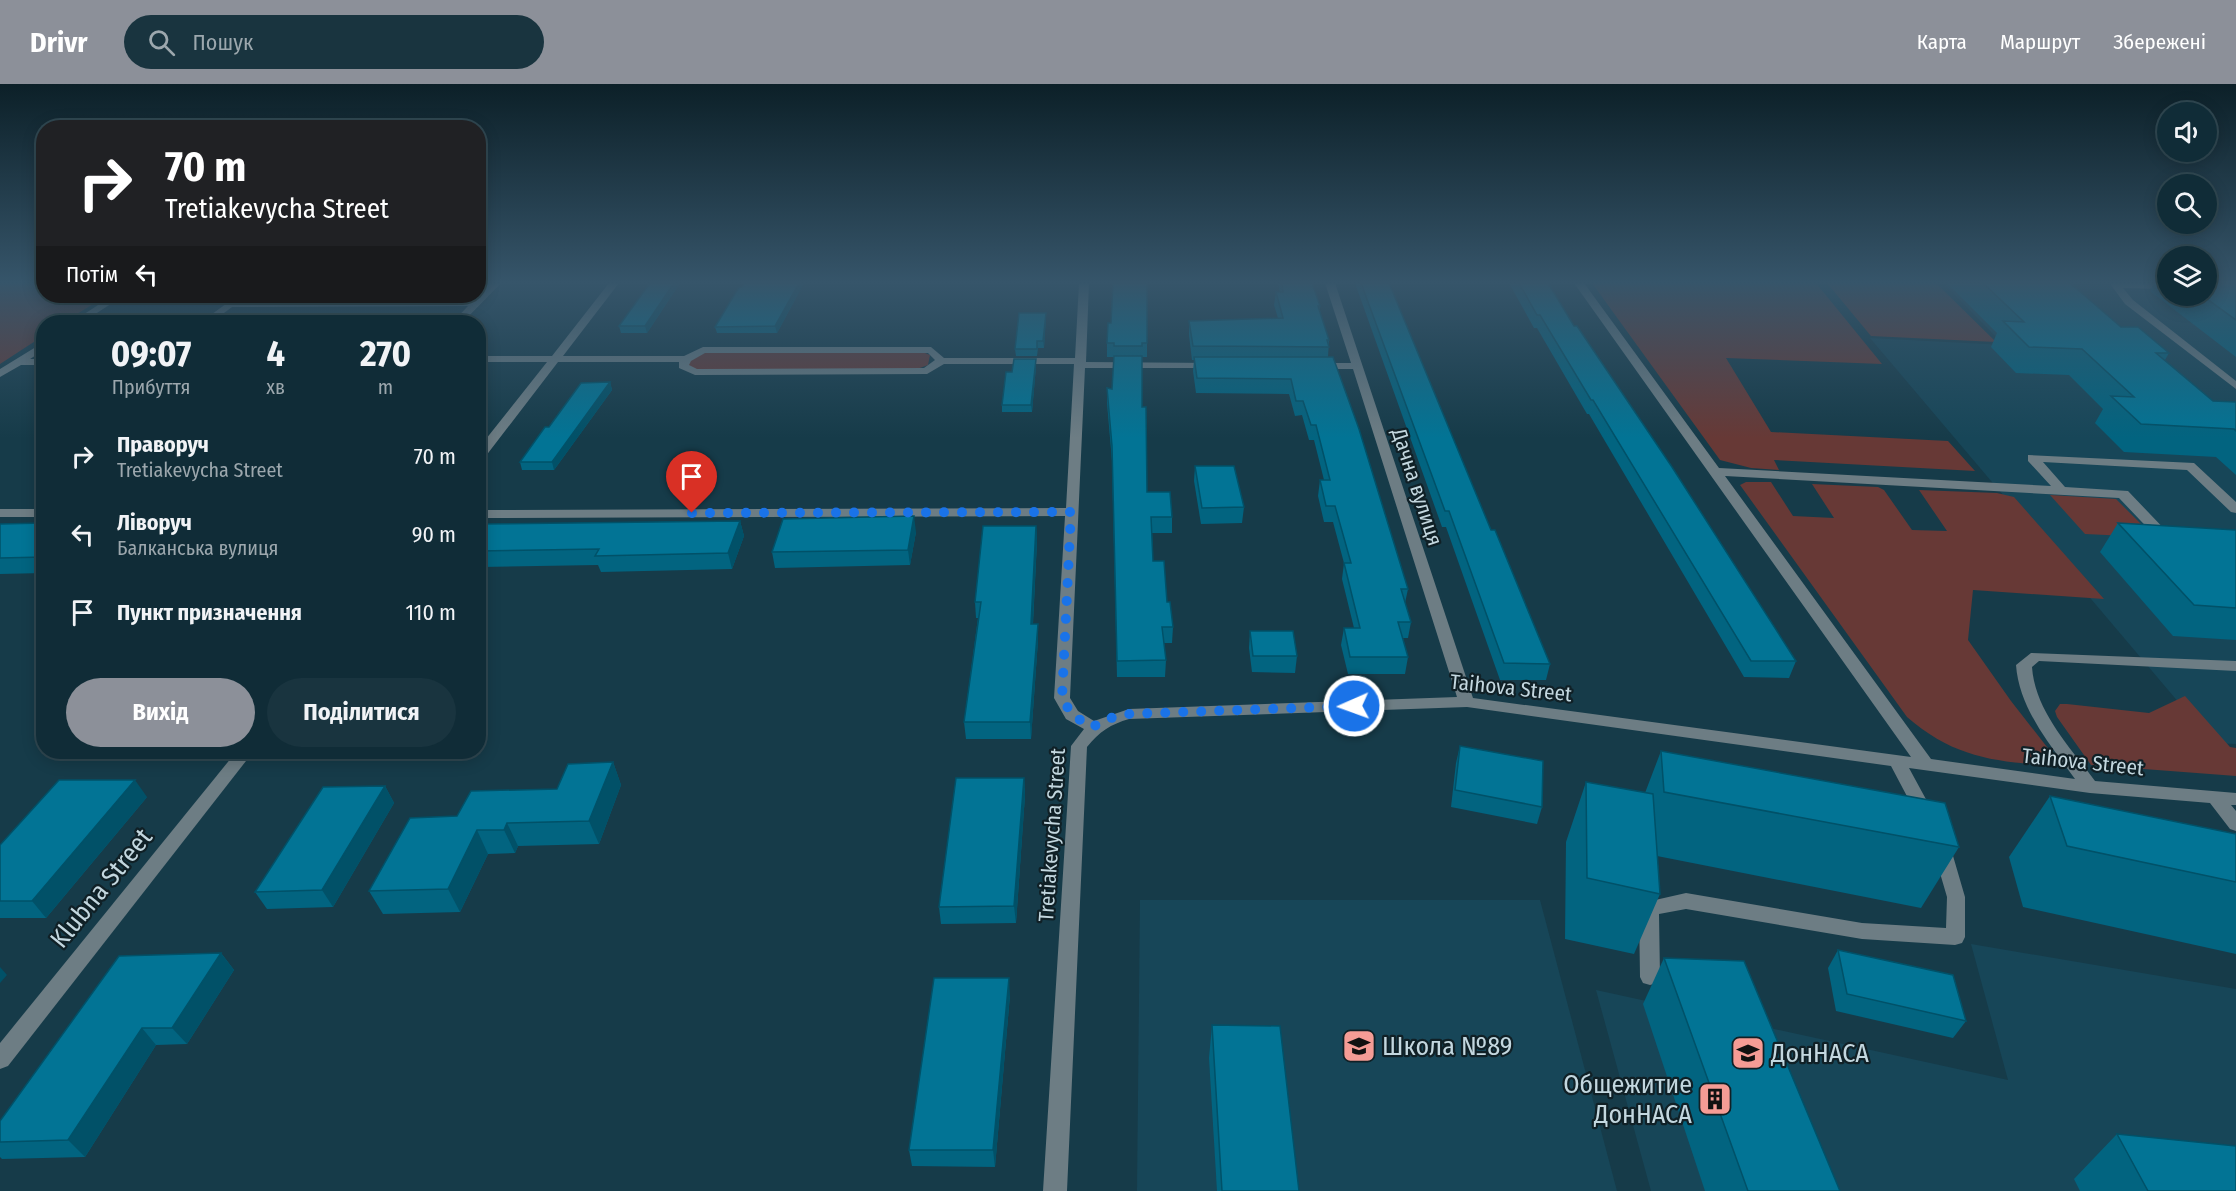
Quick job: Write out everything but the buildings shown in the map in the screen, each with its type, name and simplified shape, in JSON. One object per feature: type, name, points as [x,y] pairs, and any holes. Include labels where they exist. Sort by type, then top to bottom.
[{"type":"street","points":[[486,448],[575,335]]},
{"type":"street","name":"Tretiakevycha Street","points":[[1055,1191],[1077,760],[1079,746],[1092,727],[1072,715],[1062,698],[1082,335]]},
{"type":"street","name":"Дачна вулиця","points":[[1347,335],[1467,702]]},
{"type":"street","points":[[1616,335],[1926,765]]},
{"type":"street","points":[[2170,335],[2236,386]]},
{"type":"street","points":[[0,374],[36,350]]},
{"type":"street","points":[[486,359],[686,359],[703,350],[931,350],[941,361]]},
{"type":"street","points":[[686,359],[682,366],[695,372],[927,371],[941,361],[1225,365]]},
{"type":"street","points":[[17,362],[36,362]]},
{"type":"street","points":[[1309,366],[1357,366]]},
{"type":"street","points":[[2062,491],[2032,458],[2190,466],[2236,509]]},
{"type":"street","points":[[1715,472],[2123,494],[2171,544],[2182,545]]},
{"type":"street","points":[[486,514],[1071,512]]},
{"type":"street","points":[[0,513],[36,513]]},
{"type":"street","points":[[2090,787],[2034,705],[2022,677],[2024,665],[2036,656],[2236,666]]},
{"type":"street","name":"Taihova Street","points":[[1092,727],[1111,718],[1129,714],[1467,702],[2090,787],[2236,799]]},
{"type":"street","name":"Klubna Street","points":[[0,1059],[239,759]]},
{"type":"street","points":[[1650,977],[1649,908],[1686,901],[1862,932],[1955,937],[1956,897],[1940,843],[1897,761]]},
{"type":"street","points":[[2215,797],[2236,824]]},
{"type":"shaded area","points":[[0,335],[36,335],[36,341],[0,364]]},
{"type":"shaded area","points":[[1629,335],[1858,335],[1882,364],[1726,358],[1771,432],[1948,441],[1975,471],[1774,460],[1779,470],[1751,468],[1720,460]]},
{"type":"shaded area","points":[[1989,335],[1996,342],[1871,336]]},
{"type":"shaded area","points":[[1994,335],[2236,335],[2236,744],[2213,743],[1870,338],[2004,345]]},
{"type":"shaded area","points":[[920,351],[930,355],[928,365],[917,369],[697,371],[687,366],[692,358],[707,352]]},
{"type":"shaded area","points":[[1746,482],[1771,482],[1793,516],[1834,518],[1812,484],[1878,487],[1884,490],[1912,530],[1947,531],[1919,490],[1997,493],[2014,497],[2104,599],[1973,590],[1968,640],[2054,756],[2055,762],[2049,765],[2009,762],[1957,749],[1940,741],[1907,717],[1740,485]]},
{"type":"shaded area","points":[[2050,495],[2116,499],[2151,534],[2148,537],[2085,534]]},
{"type":"shaded area","points":[[2185,696],[2230,747],[2236,748],[2236,776],[2091,765],[2055,711],[2060,704],[2067,704],[2149,713]]},
{"type":"shaded area","name":"Школа №89","points":[[1140,900],[1540,900],[1617,1191],[1137,1191]]},
{"type":"shaded area","name":"ДонНАСА","points":[[1971,944],[2236,989],[2236,1191],[1651,1191],[1596,990],[2008,1080]]},
{"type":"place","name":"Школа №89","points":[[1359,1046]]},
{"type":"place","name":"ДонНАСА","points":[[1748,1053]]},
{"type":"place","name":"Общежитие ДонНАСА","points":[[1715,1099]]},
{"type":"route","points":[[692,513],[1071,512],[1062,698],[1072,715],[1092,727],[1111,718],[1129,714],[1354,706]]}]
